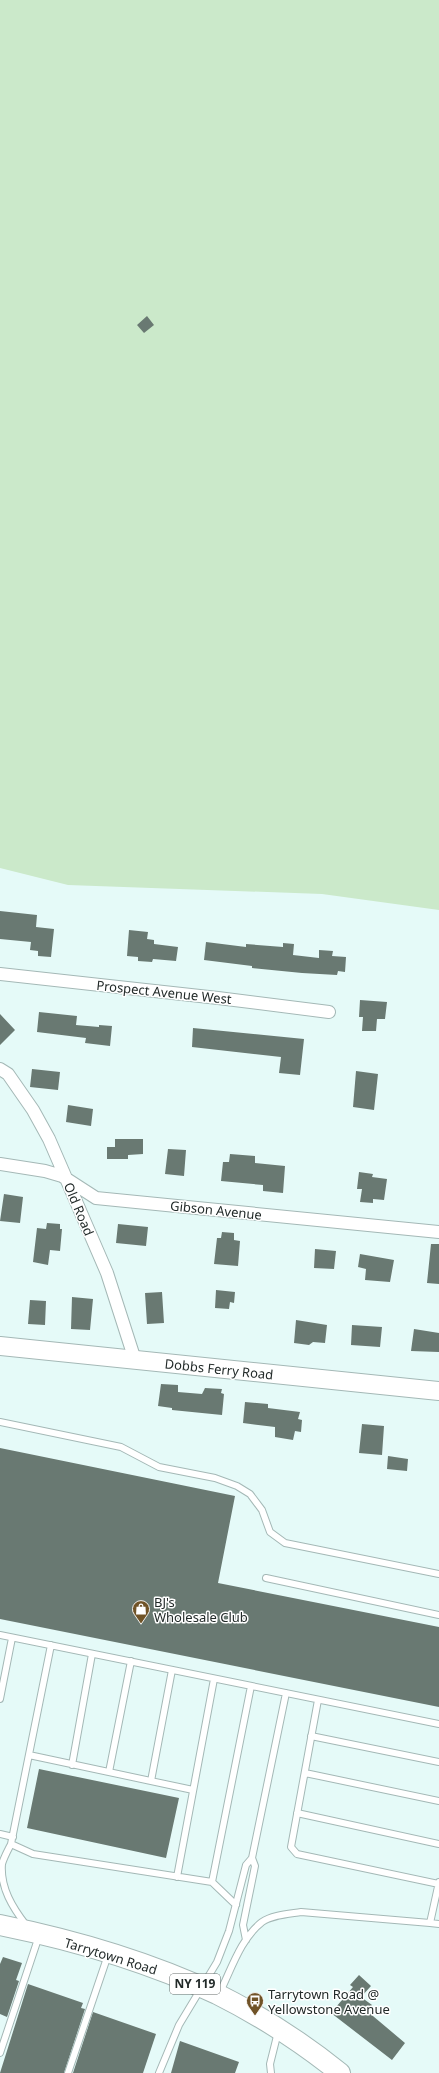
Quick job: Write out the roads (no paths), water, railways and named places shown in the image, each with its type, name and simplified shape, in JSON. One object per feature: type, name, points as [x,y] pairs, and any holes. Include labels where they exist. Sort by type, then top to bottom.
[{"type":"main road","name":"Dobbs Ferry Road","points":[[0,1346],[439,1391]]},
{"type":"main road","name":"Tarrytown Road","points":[[0,1925],[108,1954],[210,1991],[278,2031],[340,2073]]},
{"type":"street","name":"Prospect Avenue West","points":[[0,974],[210,997],[328,1012]]},
{"type":"street","name":"Old Road","points":[[0,1069],[8,1074],[33,1110],[49,1139],[107,1273],[135,1360]]},
{"type":"street","name":"Gibson Avenue","points":[[0,1164],[45,1171],[66,1179],[96,1198],[439,1232]]},
{"type":"lane","points":[[0,1422],[121,1447],[158,1467],[215,1478],[237,1486],[250,1494],[262,1510],[270,1532],[285,1543],[439,1574]]},
{"type":"lane","points":[[266,1578],[439,1615]]},
{"type":"lane","points":[[0,1635],[439,1724]]},
{"type":"lane","points":[[0,1699],[12,1638]]},
{"type":"lane","points":[[0,2053],[36,1934],[11,1906],[1,1883],[2,1864],[13,1837],[51,1645]]},
{"type":"lane","points":[[72,1764],[92,1654]]},
{"type":"lane","points":[[109,1772],[131,1662]]},
{"type":"lane","points":[[151,1781],[172,1670]]},
{"type":"lane","points":[[177,1877],[214,1678]]},
{"type":"lane","points":[[212,1882],[252,1686]]},
{"type":"lane","points":[[210,1991],[217,1962],[229,1931],[246,1865],[252,1858],[286,1693]]},
{"type":"lane","points":[[318,1700],[291,1847],[297,1854],[439,1883],[430,1923]]},
{"type":"lane","points":[[311,1736],[439,1762]]},
{"type":"lane","points":[[29,1756],[194,1790]]},
{"type":"lane","points":[[305,1773],[439,1801]]},
{"type":"lane","points":[[298,1813],[439,1844]]},
{"type":"lane","points":[[0,1834],[13,1837]]},
{"type":"lane","points":[[11,1844],[33,1854],[212,1882],[236,1905]]},
{"type":"lane","points":[[246,1940],[243,1925],[255,1866],[252,1858]]},
{"type":"lane","points":[[159,2073],[179,2025],[210,1991],[246,1940],[262,1922],[280,1915],[301,1912],[439,1924]]},
{"type":"lane","points":[[68,2073],[108,1954]]},
{"type":"lane","points":[[271,2073],[270,2064],[278,2031]]},
{"type":"place","name":"BJ's Wholesale Club","points":[[141,1624]]},
{"type":"place","name":"Tarrytown Road @ Yellowstone Avenue","points":[[255,2016]]}]
